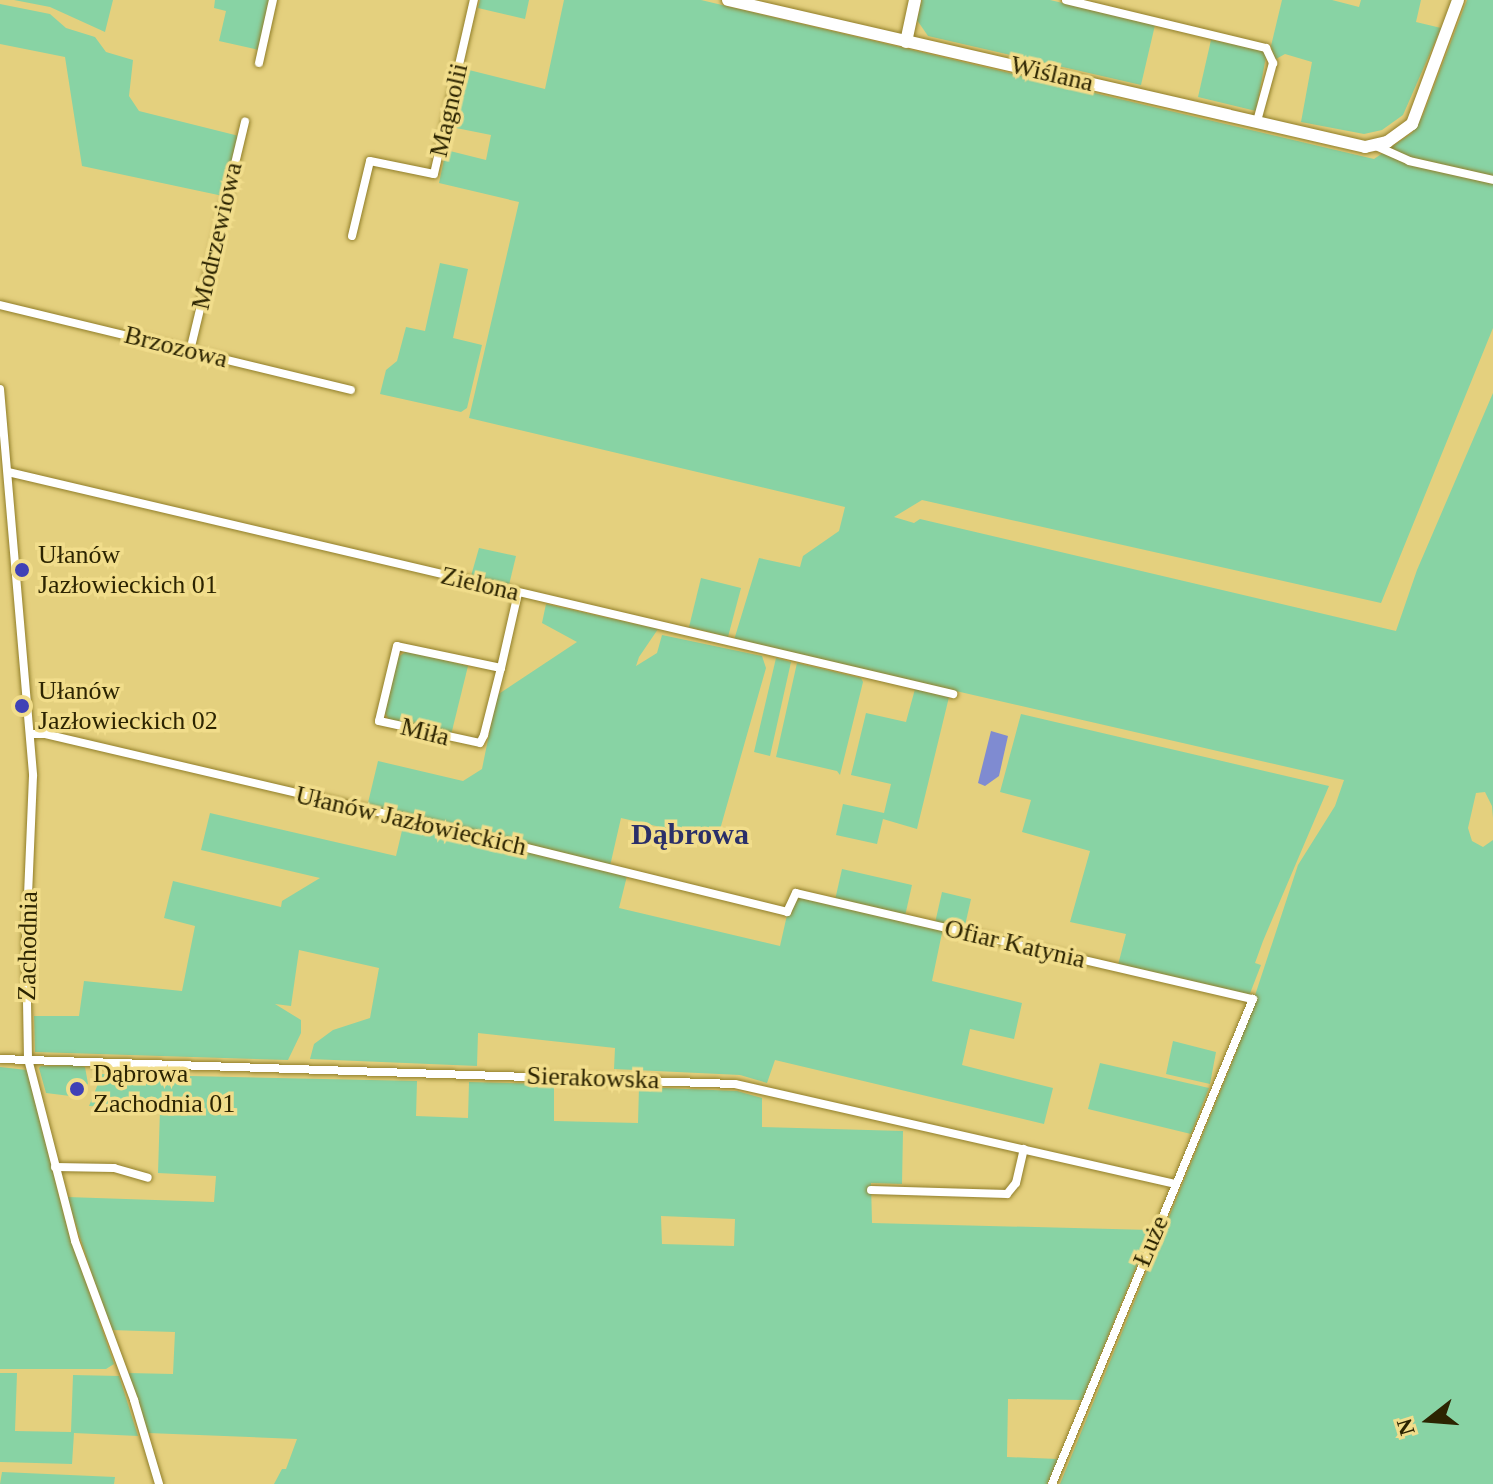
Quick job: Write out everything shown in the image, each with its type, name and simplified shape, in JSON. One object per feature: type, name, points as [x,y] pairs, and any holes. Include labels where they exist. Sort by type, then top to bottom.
[{"type":"main road","name":"Wiślana","points":[[728,0],[1376,146]]},
{"type":"main road","points":[[906,42],[915,0]]},
{"type":"main road","points":[[1376,146],[1412,124],[1458,0]]},
{"type":"street","points":[[259,63],[273,0]]},
{"type":"street","name":"Magnolii","points":[[352,236],[370,161],[434,174],[474,0]]},
{"type":"street","points":[[1066,0],[1266,48],[1273,63],[1257,121]]},
{"type":"street","name":"Modrzewiowa","points":[[190,351],[245,122]]},
{"type":"street","points":[[1376,146],[1409,161],[1493,180]]},
{"type":"street","name":"Brzozowa","points":[[0,305],[351,390]]},
{"type":"street","name":"Zachodnia","points":[[0,389],[33,776],[26,944],[28,1059],[75,1241],[134,1400],[159,1484]]},
{"type":"street","name":"Zielona","points":[[8,472],[953,694]]},
{"type":"street","name":"Miła","points":[[501,668],[397,646],[379,721],[480,743],[501,668],[518,593]]},
{"type":"street","name":"Ułanów Jazłowieckich","points":[[30,734],[45,734],[787,912],[790,910]]},
{"type":"street","name":"Ofiar Katynia","points":[[790,910],[796,893],[1253,999]]},
{"type":"street","name":"Łuże","points":[[1052,1484],[1253,999]]},
{"type":"street","name":"Sierakowska","points":[[0,1059],[735,1084],[1174,1184]]},
{"type":"street","points":[[871,1190],[1007,1194],[1016,1183],[1024,1149]]},
{"type":"street","points":[[55,1167],[114,1168],[148,1178]]},
{"type":"green space","points":[[14,0],[113,0],[105,32],[50,7]]},
{"type":"green space","points":[[215,0],[270,0],[259,50],[219,41],[226,11],[214,8]]},
{"type":"green space","points":[[480,0],[529,0],[525,19],[478,8]]},
{"type":"green space","points":[[564,0],[701,0],[1374,159],[1412,133],[1423,115],[1467,0],[1493,0],[1493,328],[1381,603],[922,500],[894,517],[914,523],[920,519],[1396,631],[1417,570],[1493,393],[1493,818],[1492,806],[1485,792],[1476,793],[1468,828],[1472,841],[1483,847],[1493,840],[1493,1484],[1060,1484],[1236,1053],[1298,865],[1335,806],[1344,780],[734,640],[759,558],[800,567],[803,556],[839,531],[845,507],[469,418],[519,202],[439,183],[446,150],[486,160],[491,135],[451,127],[465,69],[545,89]]},
{"type":"green space","points":[[922,0],[1050,0],[1155,25],[1141,85],[928,36],[917,20]]},
{"type":"green space","points":[[1282,0],[1332,0],[1359,7],[1361,0],[1421,0],[1416,22],[1441,28],[1403,115],[1382,130],[1364,134],[1301,122],[1312,62],[1285,54],[1276,59],[1273,53],[1271,46]]},
{"type":"green space","points":[[0,4],[50,14],[66,28],[95,37],[106,52],[133,60],[129,96],[139,111],[239,136],[223,196],[82,166],[65,57],[0,44]]},
{"type":"green space","points":[[1211,40],[1267,51],[1256,111],[1198,97]]},
{"type":"green space","points":[[440,263],[468,269],[453,338],[482,345],[467,408],[461,412],[380,394],[386,370],[397,361],[406,327],[425,331]]},
{"type":"green space","points":[[479,548],[516,556],[509,585],[471,576]]},
{"type":"green space","points":[[701,578],[741,588],[728,637],[689,627]]},
{"type":"green space","points":[[546,604],[658,629],[636,666],[657,653],[662,635],[762,656],[766,668],[717,840],[621,818],[610,866],[367,807],[378,761],[463,781],[482,769],[497,695],[577,642],[542,623]]},
{"type":"green space","points":[[407,651],[468,666],[451,735],[389,720],[385,713],[398,657]]},
{"type":"green space","points":[[776,658],[791,662],[770,756],[754,752]]},
{"type":"green space","points":[[797,663],[861,678],[863,682],[840,775],[837,771],[776,757]]},
{"type":"green space","points":[[915,689],[949,697],[917,829],[883,819],[877,844],[836,835],[843,804],[884,813],[891,784],[851,775],[866,713],[906,722]]},
{"type":"green space","points":[[1021,714],[1329,786],[1263,941],[1255,963],[1261,965],[1249,996],[1118,965],[1126,934],[1070,922],[1090,851],[1022,832],[1031,800],[1000,792]]},
{"type":"green space","points":[[210,813],[396,856],[404,822],[627,876],[619,908],[780,946],[787,915],[791,915],[794,898],[799,895],[943,928],[932,981],[1022,1003],[1014,1039],[970,1029],[962,1065],[1053,1088],[1044,1124],[775,1060],[767,1083],[740,1075],[614,1069],[615,1048],[478,1033],[477,1066],[310,1059],[314,1044],[333,1030],[370,1018],[379,968],[299,950],[291,1006],[275,1004],[301,1020],[301,1033],[288,1060],[35,1052],[34,1016],[79,1016],[84,981],[182,991],[195,926],[164,918],[173,881],[281,907],[282,901],[320,878],[201,850]]},
{"type":"green space","points":[[842,869],[912,885],[905,916],[835,900]]},
{"type":"green space","points":[[942,892],[971,899],[964,930],[935,923]]},
{"type":"green space","points":[[1173,1041],[1216,1052],[1210,1084],[1166,1074]]},
{"type":"green space","points":[[1100,1063],[1209,1088],[1191,1134],[1088,1109]]},
{"type":"green space","points":[[41,1066],[85,1067],[88,1084],[71,1092],[70,1096],[46,1093]]},
{"type":"green space","points":[[0,1067],[27,1070],[67,1227],[114,1364],[106,1369],[0,1369]]},
{"type":"green space","points":[[102,1074],[417,1081],[416,1116],[468,1118],[469,1082],[554,1084],[554,1121],[638,1123],[639,1087],[737,1091],[762,1098],[762,1127],[903,1131],[902,1184],[871,1183],[872,1223],[1151,1230],[1082,1400],[1008,1399],[1007,1457],[1058,1459],[1047,1484],[274,1484],[282,1469],[286,1469],[297,1439],[148,1433],[128,1373],[173,1374],[175,1332],[110,1330],[67,1197],[214,1202],[216,1176],[158,1173],[160,1109],[89,1106]],"holes":[[[661,1216],[735,1219],[734,1246],[662,1244]]]},
{"type":"green space","points":[[0,1373],[17,1373],[15,1431],[71,1432],[73,1375],[119,1376],[138,1436],[74,1433],[72,1464],[0,1462]]},
{"type":"green space","points":[[2,1472],[115,1477],[114,1484],[0,1484]]},
{"type":"water","points":[[991,731],[1008,736],[999,776],[985,786],[978,783]]},
{"type":"place","name":"Ułanów Jazłowieckich 01","points":[[22,570]]},
{"type":"place","name":"Ułanów Jazłowieckich 02","points":[[22,706]]},
{"type":"place","name":"Dąbrowa Zachodnia 01","points":[[77,1089]]},
{"type":"district","name":"Dąbrowa","points":[[690,834]]}]
